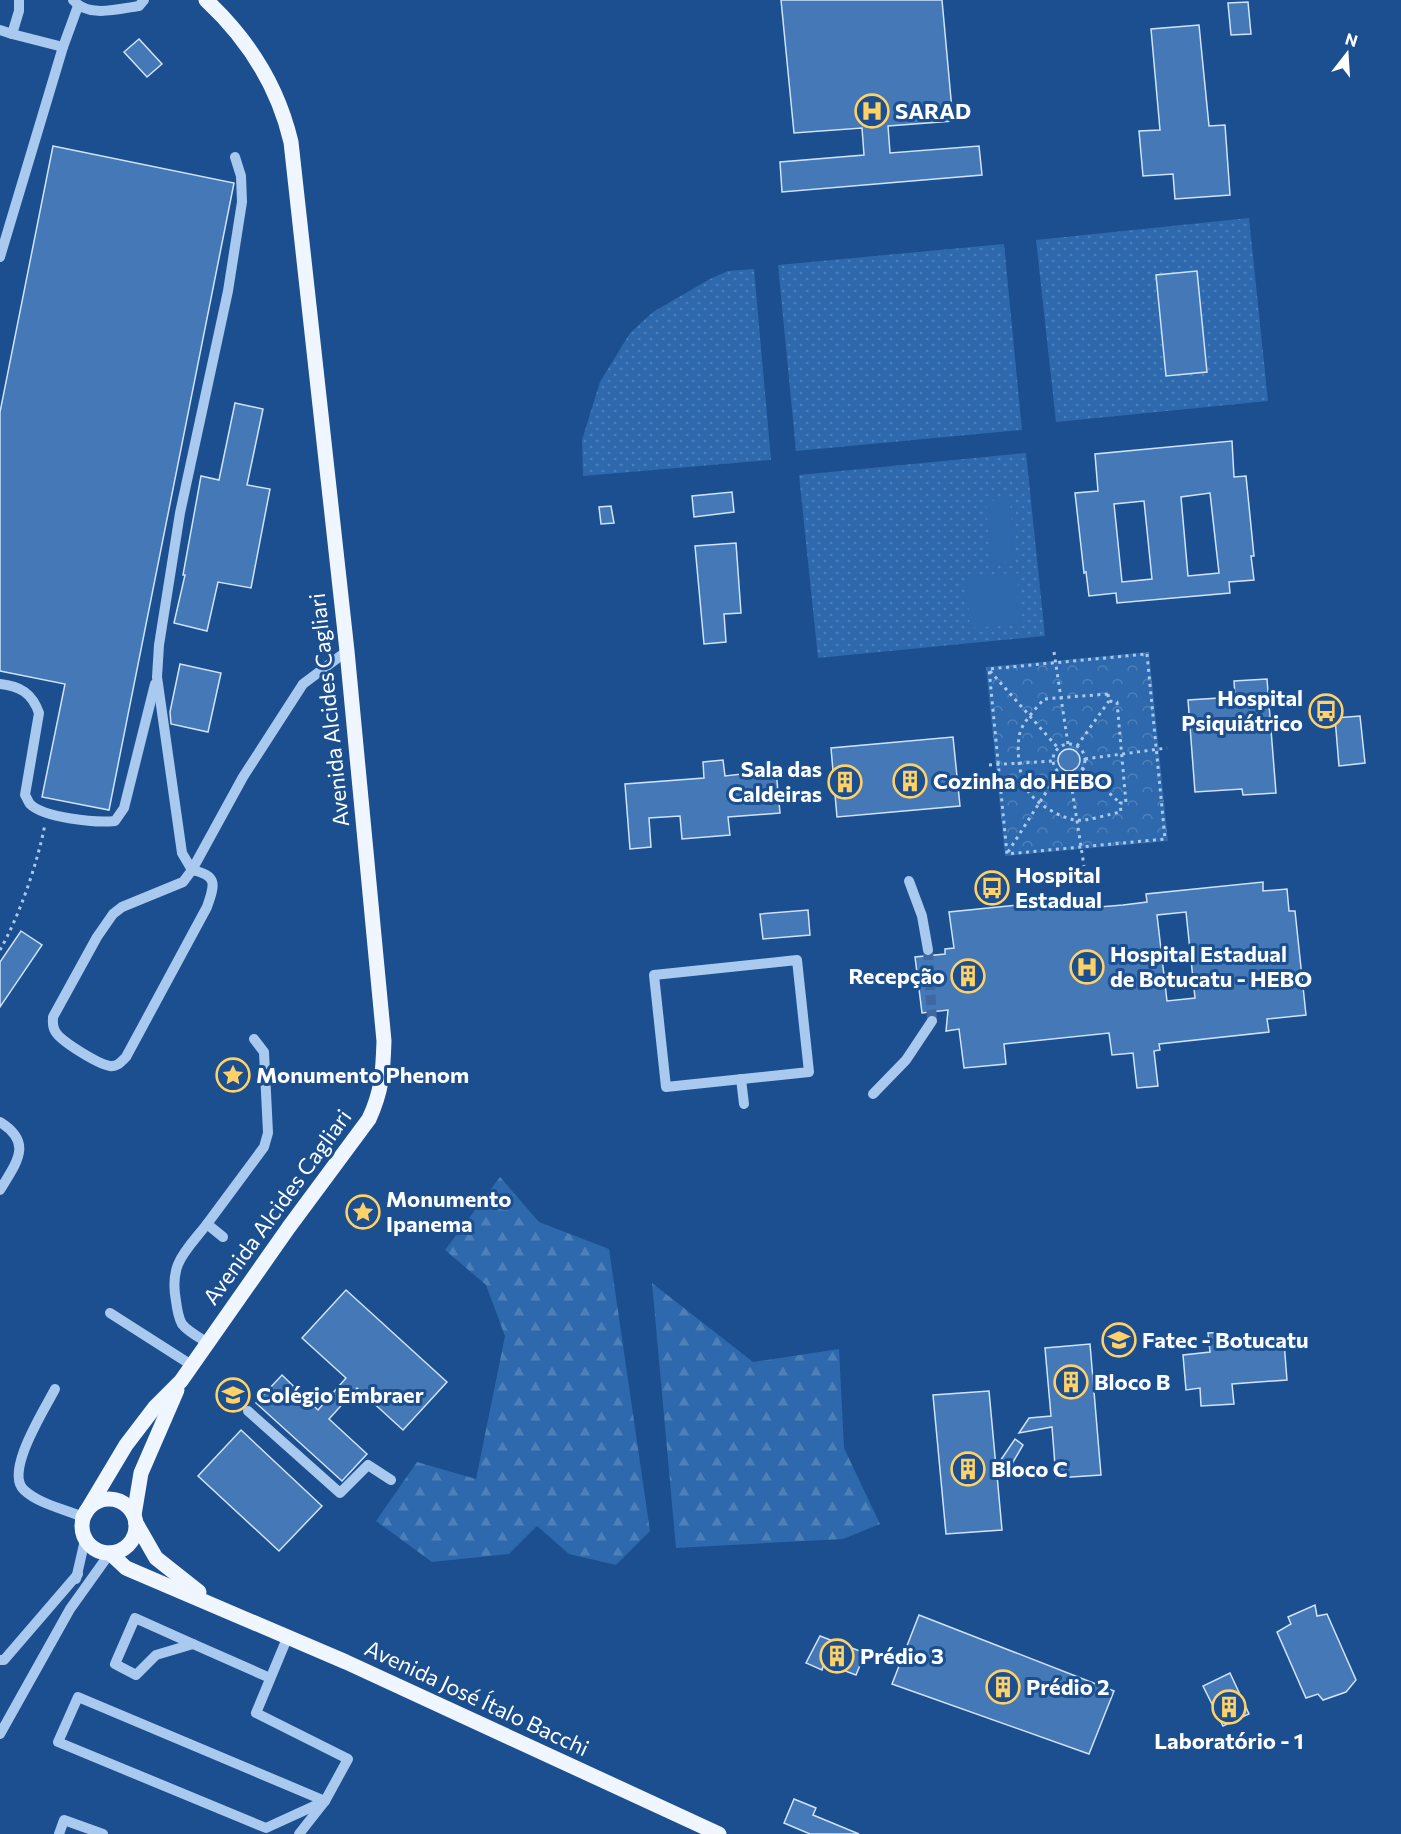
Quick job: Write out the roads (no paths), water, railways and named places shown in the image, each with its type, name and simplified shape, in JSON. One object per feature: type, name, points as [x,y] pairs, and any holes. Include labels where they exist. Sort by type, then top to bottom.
[{"type":"main road","name":"Avenida Alcides Cagliari","points":[[83,1517],[126,1444],[155,1407],[181,1382],[193,1366],[289,1227],[369,1119],[378,1099],[383,1078],[384,1041],[347,651],[291,142],[285,116],[268,78],[239,35],[206,0]]},
{"type":"main road","name":"Avenida Alcides Cagliari","points":[[135,1519],[141,1473],[181,1382]]},
{"type":"main road","points":[[108,1499],[124,1503],[135,1519],[136,1530],[130,1544],[110,1554],[95,1550],[85,1540],[81,1525],[83,1517],[93,1504],[108,1499]]},
{"type":"main road","name":"Avenida José Ítalo Bacchi","points":[[135,1519],[156,1558],[216,1605]]},
{"type":"main road","name":"Avenida José Ítalo Bacchi","points":[[110,1554],[126,1568],[288,1636],[525,1743],[718,1834]]},
{"type":"street","points":[[12,34],[19,11],[19,0]]},
{"type":"street","points":[[0,257],[75,3],[92,11],[139,6],[144,0]]},
{"type":"street","points":[[0,30],[63,47]]},
{"type":"street","points":[[0,684],[14,685],[26,691],[35,702],[39,713],[26,795],[30,804],[47,813],[105,822],[115,821],[120,816],[132,779],[157,677],[159,645],[180,513],[228,291],[242,202],[241,176],[235,157]]},
{"type":"street","points":[[157,677],[182,853],[192,870],[208,874],[212,880],[213,891],[207,907],[126,1057],[118,1065],[110,1066],[79,1051],[56,1033],[53,1026],[53,1017],[97,937],[117,910],[183,882],[192,870],[243,777],[303,684],[347,651]]},
{"type":"street","points":[[909,881],[922,916],[928,950]]},
{"type":"street","points":[[797,960],[809,1072],[741,1079],[666,1087],[654,975],[797,960]]},
{"type":"street","points":[[873,1094],[906,1060],[933,1021]]},
{"type":"street","points":[[208,1343],[183,1325],[177,1312],[173,1276],[183,1254],[268,1139],[264,1052],[254,1039]]},
{"type":"street","points":[[741,1079],[744,1104]]},
{"type":"street","points":[[0,1122],[17,1136],[21,1149],[15,1165],[0,1190]]},
{"type":"street","points":[[207,1224],[223,1237]]},
{"type":"street","points":[[110,1313],[193,1366]]},
{"type":"street","points":[[55,1389],[20,1458],[17,1476],[21,1488],[33,1498],[83,1517]]},
{"type":"street","points":[[248,1411],[340,1493],[368,1465],[391,1480]]},
{"type":"street","points":[[70,1609],[85,1540]]},
{"type":"street","points":[[0,1734],[3,1720],[70,1609],[110,1554]]},
{"type":"street","points":[[0,1660],[4,1660],[78,1574]]},
{"type":"street","points":[[193,1644],[156,1655],[135,1675],[115,1664],[135,1618],[270,1678]]},
{"type":"street","points":[[288,1636],[256,1713],[348,1759],[325,1801],[298,1834]]},
{"type":"street","points":[[78,1697],[325,1801],[266,1828],[58,1742],[78,1697]]},
{"type":"street","points":[[59,1834],[64,1820],[104,1834]]},
{"type":"tunnel","points":[[928,950],[932,1021]]},
{"type":"place","name":"SARAD","points":[[872,111]]},
{"type":"place","name":"Hospital Psiquiátrico","points":[[1326,711]]},
{"type":"place","name":"Cozinha do HEBO","points":[[910,781]]},
{"type":"place","name":"Sala das Caldeiras","points":[[845,782]]},
{"type":"place","name":"Hospital Estadual","points":[[992,888]]},
{"type":"place","name":"Hospital Estadual de Botucatu - HEBO","points":[[1087,967]]},
{"type":"place","name":"Recepção","points":[[968,976]]},
{"type":"place","name":"Monumento Phenom","points":[[233,1075]]},
{"type":"place","name":"Monumento Ipanema","points":[[363,1212]]},
{"type":"place","name":"Fatec - Botucatu","points":[[1119,1340]]},
{"type":"place","name":"Bloco B","points":[[1071,1382]]},
{"type":"place","name":"Colégio Embraer","points":[[233,1395]]},
{"type":"place","name":"Bloco C","points":[[968,1469]]},
{"type":"place","name":"Prédio 3","points":[[837,1656]]},
{"type":"place","name":"Prédio 2","points":[[1003,1687]]},
{"type":"place","name":"Laboratório - 1","points":[[1229,1707]]}]
